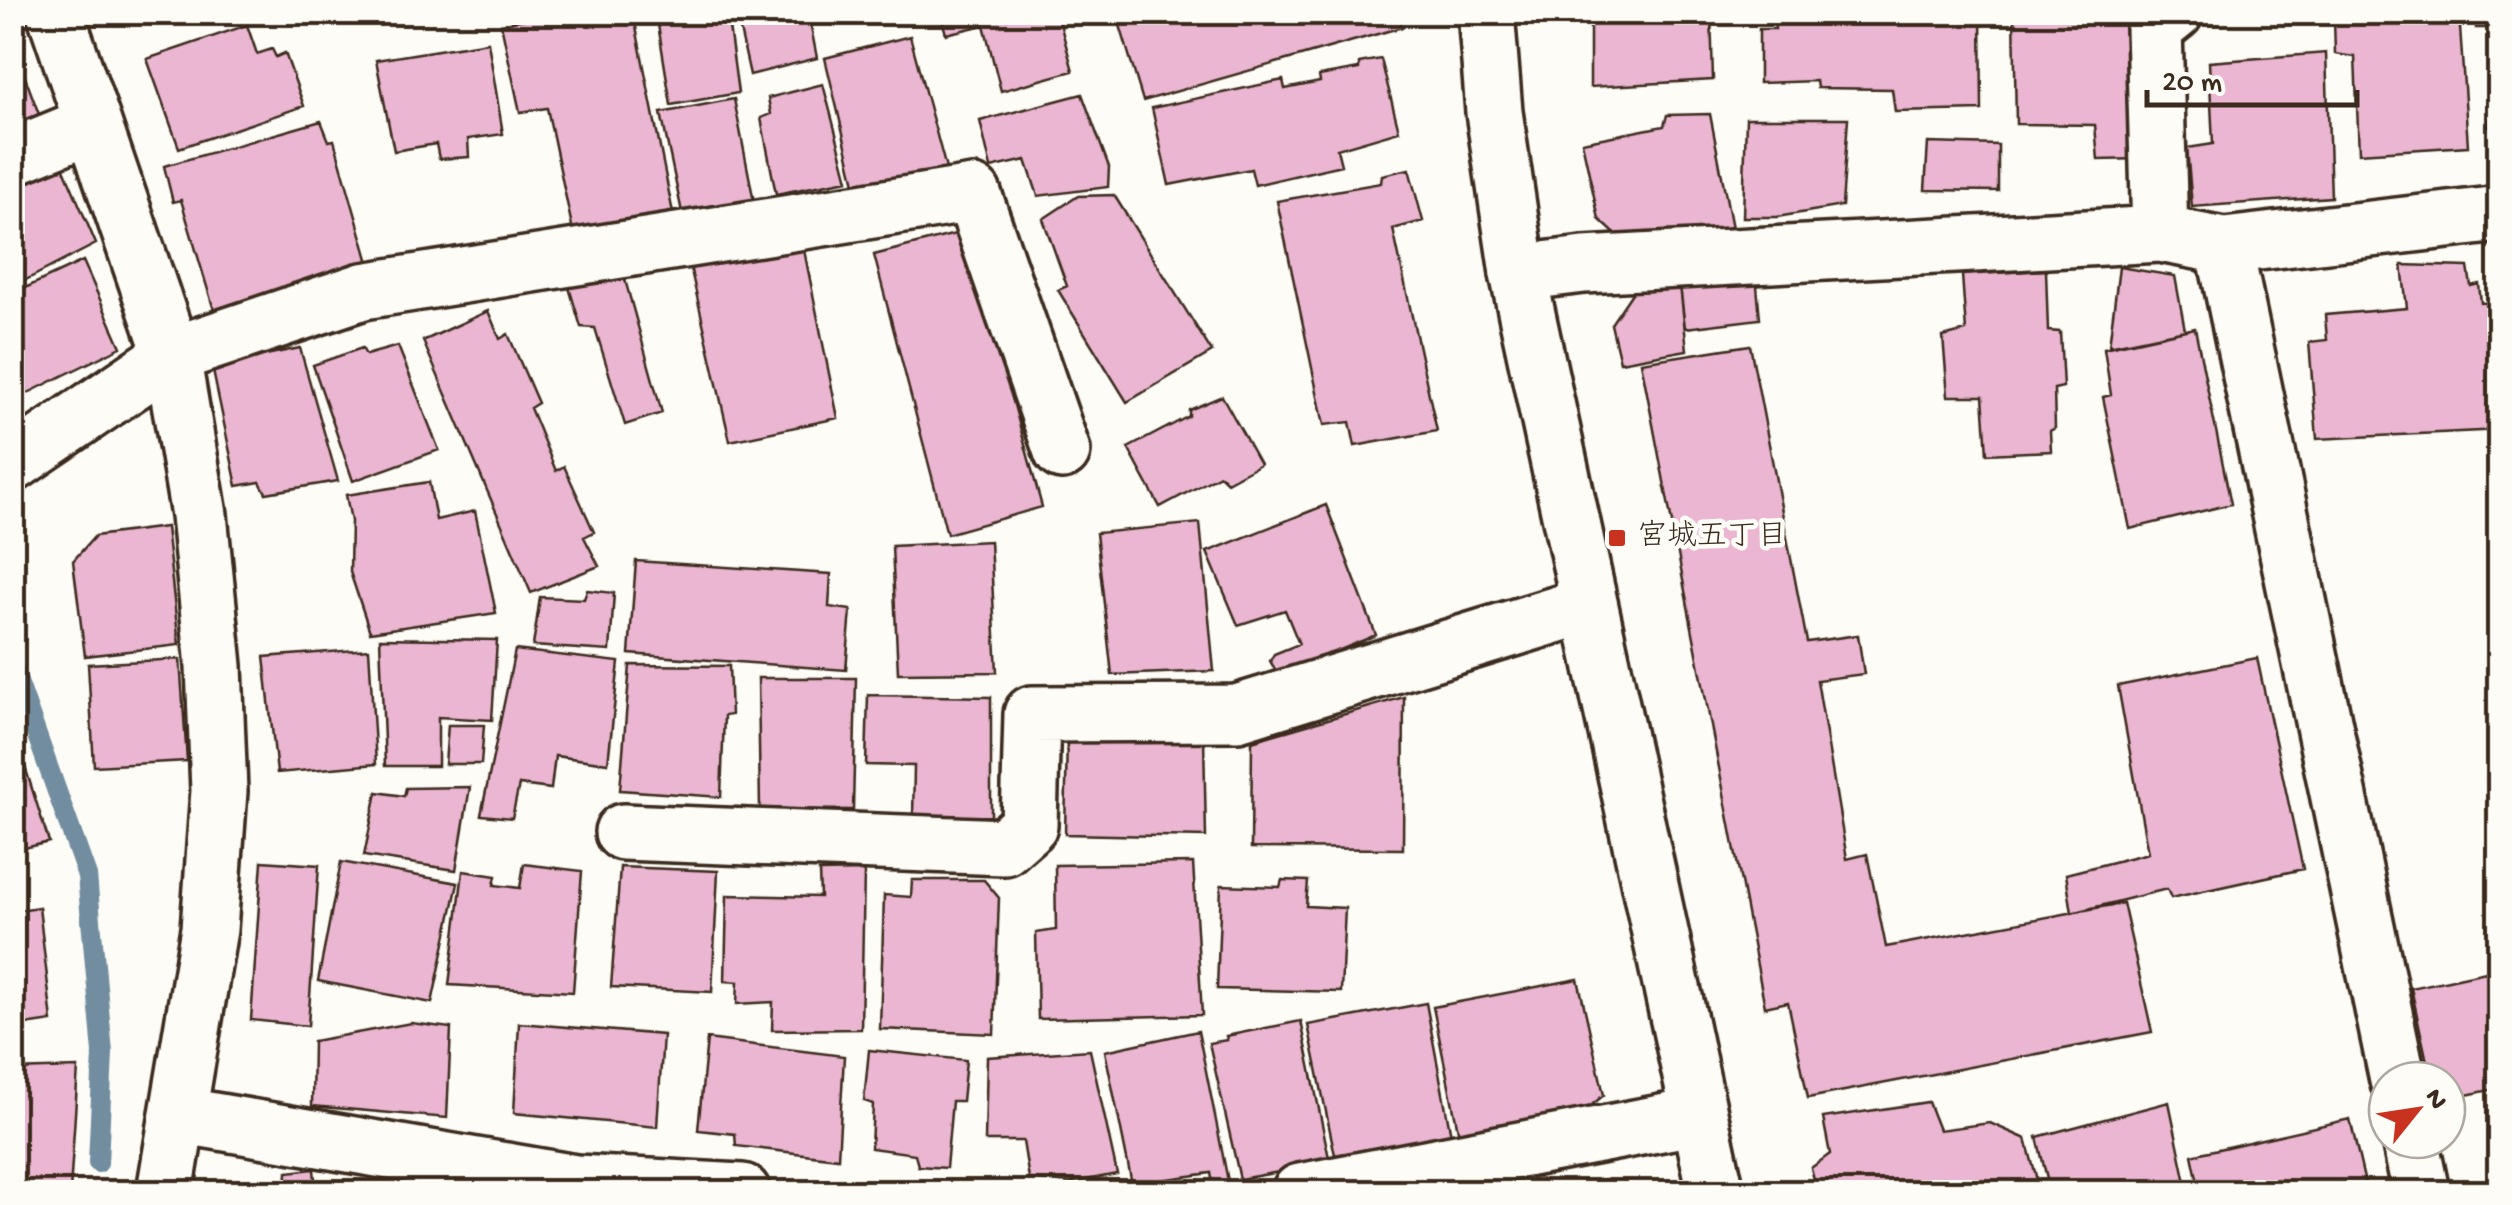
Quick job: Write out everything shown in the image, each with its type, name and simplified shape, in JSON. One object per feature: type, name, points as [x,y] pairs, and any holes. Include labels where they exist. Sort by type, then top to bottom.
[{"type":"street","points":[[55,12],[172,355],[200,514],[214,666],[218,790],[209,928],[165,1192]]},
{"type":"street","points":[[1486,12],[1494,112],[1518,273],[1716,1192]]},
{"type":"street","points":[[2160,234],[2154,29],[2175,12]]},
{"type":"street","points":[[12,157],[92,124]]},
{"type":"street","points":[[12,464],[172,355],[363,291],[974,194],[1062,451]]},
{"type":"street","points":[[1518,273],[1604,264],[2160,234],[2224,246],[2500,214]]},
{"type":"street","points":[[2224,246],[2394,1060]]},
{"type":"street","points":[[623,832],[1004,847],[1029,825],[1032,714],[1237,714],[1588,605]]},
{"type":"street","points":[[179,1115],[576,1183],[742,1192]]},
{"type":"street","points":[[1300,1192],[1698,1116]]},
{"type":"street","points":[[2414,1160],[2421,1192]]},
{"type":"building","points":[[561,12],[563,21],[605,12],[633,12],[673,213],[573,231],[547,108],[520,112],[501,24]]},
{"type":"building","points":[[656,12],[727,12],[738,93],[671,105]]},
{"type":"building","points":[[736,12],[808,12],[817,58],[750,75]]},
{"type":"building","points":[[940,12],[1057,12],[1073,71],[1001,91],[984,25],[946,34]]},
{"type":"building","points":[[1116,12],[1399,12],[1402,27],[1143,101]]},
{"type":"building","points":[[1590,12],[1711,12],[1713,80],[1590,87]]},
{"type":"building","points":[[1774,12],[1981,12],[1982,110],[1895,112],[1892,89],[1817,88],[1816,81],[1759,83],[1759,29],[1775,29]]},
{"type":"building","points":[[2014,12],[2134,12],[2142,159],[2098,160],[2095,125],[2016,124]]},
{"type":"building","points":[[2353,12],[2459,12],[2468,146],[2359,153],[2355,57],[2335,54],[2334,17]]},
{"type":"building","points":[[2476,12],[2500,12],[2500,28],[2476,28]]},
{"type":"building","points":[[247,25],[257,54],[272,49],[276,57],[285,53],[304,106],[179,148],[147,59]]},
{"type":"building","points":[[910,36],[948,176],[858,196],[825,58]]},
{"type":"building","points":[[12,42],[40,117],[12,128]]},
{"type":"building","points":[[488,42],[503,134],[468,139],[469,157],[439,159],[436,144],[394,151],[376,60]]},
{"type":"building","points":[[2326,53],[2331,197],[2192,207],[2187,148],[2213,144],[2209,62]]},
{"type":"building","points":[[1381,59],[1399,131],[1337,149],[1341,165],[1255,185],[1251,169],[1169,185],[1152,108],[1283,80],[1285,89],[1320,82],[1319,76],[1359,69],[1359,63]]},
{"type":"building","points":[[2500,67],[2500,130],[2488,126]]},
{"type":"building","points":[[823,84],[848,180],[776,194],[761,118],[771,114],[768,98]]},
{"type":"building","points":[[1082,94],[1109,167],[1108,187],[1038,196],[1026,160],[991,168],[980,121]]},
{"type":"building","points":[[734,99],[755,207],[683,217],[661,113]]},
{"type":"building","points":[[1710,114],[1732,228],[1627,245],[1599,219],[1582,142],[1664,126],[1667,115]]},
{"type":"building","points":[[1746,118],[1848,118],[1842,206],[1777,217],[1743,217]]},
{"type":"building","points":[[321,121],[329,141],[334,140],[370,266],[216,317],[181,200],[173,202],[164,166]]},
{"type":"building","points":[[1928,143],[1998,145],[1998,191],[1925,190]]},
{"type":"building","points":[[59,157],[96,244],[12,287],[12,178]]},
{"type":"building","points":[[1409,169],[1423,221],[1393,229],[1437,431],[1355,446],[1350,422],[1324,425],[1277,201],[1381,183],[1382,175]]},
{"type":"building","points":[[1114,195],[1212,352],[1127,402],[1058,290],[1067,286],[1043,219],[1078,196]]},
{"type":"building","points":[[963,232],[1022,365],[1005,372],[1042,507],[947,534],[874,255]]},
{"type":"building","points":[[803,245],[838,418],[730,441],[690,266]]},
{"type":"building","points":[[83,261],[121,347],[24,395],[12,376],[12,294]]},
{"type":"building","points":[[2402,265],[2468,267],[2471,286],[2479,284],[2481,303],[2498,302],[2500,430],[2317,439],[2309,342],[2327,340],[2325,315],[2407,308]]},
{"type":"building","points":[[2119,267],[2175,276],[2185,330],[2109,346]]},
{"type":"building","points":[[2046,270],[2048,331],[2060,332],[2063,387],[2054,389],[2051,451],[1987,454],[1983,396],[1948,396],[1943,337],[1966,331],[1962,275]]},
{"type":"building","points":[[1756,275],[1760,319],[1685,328],[1680,285]]},
{"type":"building","points":[[624,276],[662,413],[625,425],[595,328],[581,327],[568,284]]},
{"type":"building","points":[[1680,285],[1687,350],[1620,362],[1611,324],[1634,290]]},
{"type":"building","points":[[488,311],[500,339],[508,334],[538,403],[530,408],[556,471],[564,466],[594,532],[584,537],[599,566],[531,593],[423,341]]},
{"type":"building","points":[[2195,328],[2231,504],[2130,529],[2103,397],[2111,395],[2104,348]]},
{"type":"building","points":[[1750,345],[1807,642],[1858,635],[1864,674],[1817,680],[1847,859],[1867,854],[1886,947],[2123,903],[2152,1032],[1808,1098],[1788,1002],[1765,1007],[1641,362]]},
{"type":"building","points":[[398,346],[439,450],[353,481],[313,365],[362,348],[366,355]]},
{"type":"building","points":[[300,348],[338,481],[266,493],[260,482],[237,486],[212,366]]},
{"type":"building","points":[[1222,396],[1260,464],[1227,482],[1220,475],[1160,507],[1128,448],[1189,416],[1189,410]]},
{"type":"building","points":[[429,482],[436,520],[475,511],[496,613],[370,632],[350,572],[351,521],[346,495]]},
{"type":"building","points":[[1326,505],[1376,635],[1321,658],[1318,665],[1285,676],[1270,661],[1274,654],[1299,644],[1285,610],[1238,625],[1207,552]]},
{"type":"building","points":[[1200,523],[1214,671],[1112,675],[1096,533]]},
{"type":"building","points":[[166,527],[179,645],[85,656],[73,561],[95,536]]},
{"type":"building","points":[[990,541],[997,672],[898,673],[892,546]]},
{"type":"building","points":[[636,561],[831,574],[829,607],[851,610],[846,670],[629,654]]},
{"type":"building","points":[[587,590],[614,593],[610,651],[533,646],[540,597],[584,599]]},
{"type":"building","points":[[380,638],[497,640],[492,720],[438,717],[438,766],[385,766]]},
{"type":"building","points":[[369,649],[376,764],[277,773],[264,657]]},
{"type":"building","points":[[515,650],[619,662],[608,763],[555,756],[551,789],[519,785],[512,818],[481,815]]},
{"type":"building","points":[[2257,658],[2303,869],[2171,898],[2167,889],[2072,913],[2066,874],[2148,853],[2118,686]]},
{"type":"building","points":[[180,659],[187,761],[94,766],[88,664]]},
{"type":"building","points":[[630,665],[729,666],[731,715],[724,716],[721,797],[620,790]]},
{"type":"building","points":[[758,678],[856,678],[853,810],[760,809]]},
{"type":"building","points":[[868,695],[991,697],[991,816],[913,819],[914,766],[866,765]]},
{"type":"building","points":[[1404,697],[1403,849],[1251,848],[1252,741]]},
{"type":"building","points":[[448,725],[484,725],[481,764],[445,764]]},
{"type":"building","points":[[1067,736],[1204,738],[1206,837],[1065,834]]},
{"type":"building","points":[[21,754],[49,842],[12,851],[12,757]]},
{"type":"building","points":[[470,787],[456,870],[364,856],[377,792],[404,796],[406,788]]},
{"type":"building","points":[[262,861],[319,865],[308,1026],[251,1020]]},
{"type":"building","points":[[341,862],[458,883],[432,1003],[318,981]]},
{"type":"building","points":[[1193,863],[1202,1015],[1038,1019],[1036,933],[1056,930],[1055,865]]},
{"type":"building","points":[[524,864],[582,871],[573,992],[449,985],[463,871],[496,876],[494,885],[520,888]]},
{"type":"building","points":[[620,867],[718,871],[712,992],[611,987]]},
{"type":"building","points":[[864,871],[861,1029],[772,1030],[773,1002],[737,1004],[738,982],[725,981],[727,895],[820,897],[819,872]]},
{"type":"building","points":[[912,880],[984,880],[999,898],[994,1034],[880,1029],[884,895],[911,897]]},
{"type":"building","points":[[1282,880],[1308,881],[1306,906],[1345,908],[1341,992],[1217,989],[1221,885],[1280,887]]},
{"type":"building","points":[[39,907],[52,1021],[12,1027],[12,911]]},
{"type":"building","points":[[2500,969],[2500,1088],[2467,1095],[2467,1060],[2427,1060],[2411,988]]},
{"type":"building","points":[[1578,979],[1604,1095],[1582,1113],[1459,1135],[1433,1007]]},
{"type":"building","points":[[1426,1003],[1451,1136],[1335,1155],[1308,1025]]},
{"type":"building","points":[[1301,1021],[1330,1163],[1240,1179],[1209,1043]]},
{"type":"building","points":[[411,1023],[451,1028],[447,1118],[312,1106],[313,1041]]},
{"type":"building","points":[[519,1023],[663,1035],[657,1127],[514,1113]]},
{"type":"building","points":[[1198,1031],[1228,1181],[1213,1184],[1211,1173],[1132,1184],[1105,1051]]},
{"type":"building","points":[[707,1039],[844,1056],[838,1158],[736,1146],[735,1134],[698,1130]]},
{"type":"building","points":[[869,1050],[966,1060],[962,1101],[952,1101],[946,1168],[918,1166],[915,1154],[871,1148],[873,1104],[864,1101]]},
{"type":"building","points":[[1090,1050],[1117,1174],[1070,1183],[1029,1179],[1023,1141],[985,1141],[987,1057]]},
{"type":"building","points":[[78,1068],[70,1192],[12,1192],[12,1070]]},
{"type":"building","points":[[1928,1102],[1939,1130],[1990,1123],[2026,1139],[2040,1192],[1817,1192],[1811,1168],[1830,1154],[1823,1118]]},
{"type":"building","points":[[2169,1102],[2188,1192],[2050,1192],[2037,1137]]},
{"type":"building","points":[[2350,1119],[2367,1192],[2200,1192],[2192,1155]]},
{"type":"building","points":[[314,1169],[316,1192],[286,1192],[287,1172]]},
{"type":"building","points":[[1606,1179],[1617,1192],[1537,1192]]},
{"type":"waterway","points":[[12,665],[87,876],[103,1053],[98,1163]]},
{"type":"place","name":"宮城五丁目","points":[[1617,538]]}]
